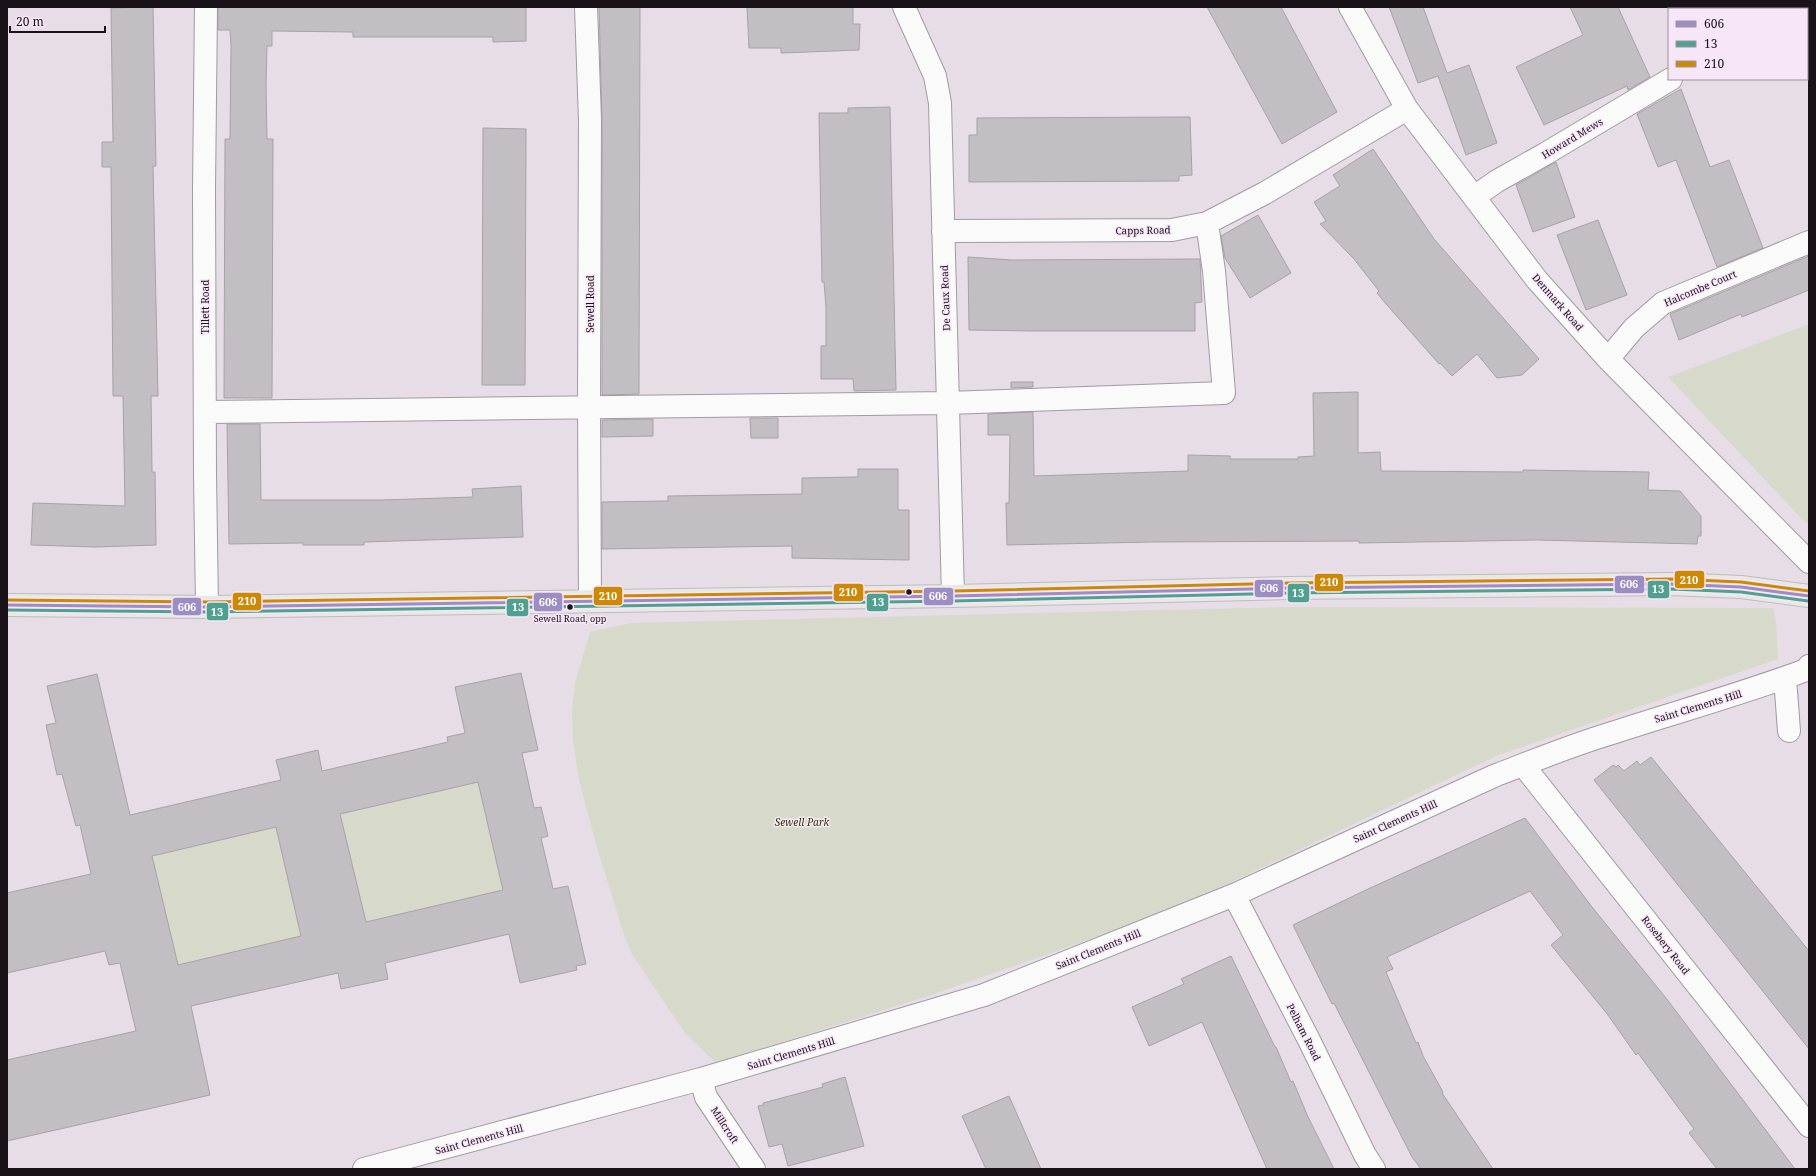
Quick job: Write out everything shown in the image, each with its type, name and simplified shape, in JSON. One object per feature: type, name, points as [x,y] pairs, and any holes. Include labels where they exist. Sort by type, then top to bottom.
[{"type":"main road","points":[[7,605],[207,607],[953,596],[1288,588],[1672,584],[1741,587],[1809,596]]},
{"type":"street","name":"Tillett Road","points":[[206,7],[204,189],[207,607]]},
{"type":"street","name":"Sewell Road","points":[[586,7],[590,120],[590,601]]},
{"type":"street","name":"De Caux Road","points":[[904,7],[935,76],[940,103],[953,596]]},
{"type":"street","name":"Denmark Road","points":[[1350,7],[1407,109],[1537,280],[1608,358],[1809,562]]},
{"type":"street","name":"Howard Mews","points":[[1474,197],[1497,181],[1669,80]]},
{"type":"street","name":"Capps Road","points":[[943,231],[1172,230],[1206,223],[1265,193],[1407,109]]},
{"type":"street","points":[[205,412],[589,406],[948,403],[1224,393],[1214,271],[1206,223]]},
{"type":"street","name":"Halcombe Court","points":[[1608,358],[1634,328],[1663,303],[1809,242]]},
{"type":"street","name":"Saint Clements Hill","points":[[364,1169],[702,1079],[984,995],[1234,895],[1523,765],[1610,733],[1785,678],[1806,670],[1809,666]]},
{"type":"street","points":[[1785,678],[1789,731]]},
{"type":"street","name":"Rosebery Road","points":[[1523,765],[1809,1126]]},
{"type":"street","name":"Pelham Road","points":[[1234,895],[1310,1042],[1365,1155],[1374,1169]]},
{"type":"street","name":"Millcroft","points":[[702,1079],[706,1097],[754,1169]]},
{"type":"green space","points":[[1809,324],[1809,524],[1801,518],[1668,377]]},
{"type":"green space","name":"Sewell Park","points":[[1288,607],[1773,608],[1776,621],[1778,659],[1496,756],[1219,888],[1122,928],[928,996],[716,1063],[685,1033],[632,954],[625,938],[596,844],[579,780],[573,740],[572,710],[575,683],[590,632],[631,623]]},
{"type":"green space","points":[[478,782],[503,890],[366,922],[340,814]]},
{"type":"green space","points":[[276,827],[301,936],[178,965],[152,856]]},
{"type":"building","points":[[153,7],[156,166],[153,166],[158,396],[151,396],[152,472],[155,472],[156,545],[96,547],[31,545],[33,503],[125,506],[123,396],[113,396],[111,167],[102,167],[102,142],[113,142],[111,8]]},
{"type":"building","points":[[218,7],[526,7],[526,41],[493,42],[493,37],[353,37],[353,32],[272,31],[272,46],[267,46],[266,85],[267,139],[273,139],[272,398],[224,398],[225,139],[230,139],[231,45],[230,30],[218,30]]},
{"type":"building","points":[[599,7],[640,7],[639,394],[602,395],[602,120]]},
{"type":"building","points":[[747,7],[853,7],[853,24],[860,24],[859,50],[781,53],[781,48],[749,48]]},
{"type":"building","points":[[1207,7],[1281,7],[1337,112],[1282,144]]},
{"type":"building","points":[[1389,7],[1423,7],[1447,73],[1469,65],[1497,143],[1466,155],[1438,76],[1418,83]]},
{"type":"building","points":[[1570,7],[1618,7],[1650,77],[1628,90],[1627,86],[1544,125],[1516,67],[1583,35]]},
{"type":"building","points":[[1681,89],[1710,167],[1729,160],[1763,248],[1717,267],[1676,160],[1658,167],[1637,114]]},
{"type":"building","points":[[890,107],[896,390],[854,391],[853,379],[821,379],[821,346],[826,346],[826,307],[824,282],[822,282],[819,113],[848,113],[848,108]]},
{"type":"building","points":[[1190,117],[1192,175],[1179,176],[1179,181],[969,182],[969,135],[977,135],[977,118]]},
{"type":"building","points":[[483,128],[526,129],[525,385],[482,385]]},
{"type":"building","points":[[1373,149],[1434,239],[1539,359],[1522,375],[1497,378],[1477,354],[1452,376],[1440,363],[1439,364],[1387,305],[1377,293],[1379,291],[1354,259],[1320,224],[1326,221],[1314,202],[1340,186],[1333,175]]},
{"type":"building","points":[[1556,162],[1575,217],[1533,232],[1516,185]]},
{"type":"building","points":[[1258,215],[1291,273],[1250,298],[1225,258],[1221,236]]},
{"type":"building","points":[[1598,220],[1627,295],[1586,310],[1557,235]]},
{"type":"building","points":[[1809,256],[1809,290],[1742,317],[1741,314],[1679,340],[1670,314]]},
{"type":"building","points":[[968,257],[1012,260],[1200,259],[1202,302],[1195,303],[1195,331],[969,330]]},
{"type":"building","points":[[1011,382],[1033,382],[1033,387],[1011,388]]},
{"type":"building","points":[[1358,392],[1358,453],[1380,452],[1381,471],[1523,472],[1523,470],[1649,472],[1648,490],[1680,491],[1701,516],[1701,536],[1698,536],[1697,544],[1537,540],[1359,543],[1359,541],[1152,542],[1007,545],[1006,503],[1009,503],[1010,435],[988,435],[988,414],[1033,412],[1034,476],[1188,471],[1188,455],[1230,456],[1230,459],[1298,459],[1298,457],[1314,456],[1313,393]]},
{"type":"building","points":[[750,418],[778,418],[778,438],[751,438]]},
{"type":"building","points":[[653,419],[653,436],[602,437],[602,420]]},
{"type":"building","points":[[227,424],[260,424],[261,500],[382,500],[473,497],[472,489],[521,486],[523,537],[364,542],[364,545],[303,545],[303,543],[229,544]]},
{"type":"building","points":[[858,469],[898,469],[898,510],[909,510],[909,560],[792,558],[792,546],[602,549],[602,502],[668,501],[668,496],[802,494],[802,478],[858,477]]},
{"type":"building","points":[[521,673],[538,750],[522,753],[534,808],[541,807],[548,836],[541,838],[553,889],[568,886],[586,964],[576,966],[577,970],[520,983],[509,934],[385,963],[388,979],[341,989],[338,973],[191,1006],[210,1095],[7,1141],[7,1060],[136,1031],[120,963],[109,965],[105,951],[7,973],[7,893],[91,874],[80,825],[76,826],[62,774],[57,775],[46,725],[56,723],[47,686],[97,674],[130,815],[281,780],[276,760],[318,750],[322,771],[448,742],[447,737],[465,733],[455,687]],"holes":[[[478,782],[503,890],[366,922],[340,814]],[[276,827],[301,936],[178,965],[152,856]]]},
{"type":"building","points":[[1651,757],[1809,951],[1809,1049],[1594,780],[1613,765],[1616,767],[1618,765],[1624,771],[1637,761],[1640,765]]},
{"type":"building","points":[[1525,818],[1592,907],[1666,998],[1795,1169],[1717,1169],[1689,1133],[1694,1129],[1638,1053],[1636,1055],[1608,1015],[1551,945],[1563,935],[1530,891],[1387,957],[1393,969],[1386,972],[1416,1043],[1418,1042],[1423,1056],[1443,1092],[1442,1093],[1493,1169],[1421,1169],[1412,1157],[1334,1003],[1332,1004],[1293,925],[1368,889]]},
{"type":"building","points":[[1231,956],[1276,1047],[1291,1082],[1293,1081],[1308,1117],[1334,1169],[1267,1169],[1202,1022],[1149,1046],[1132,1007],[1184,984],[1181,979]]},
{"type":"building","points":[[845,1077],[864,1146],[788,1166],[782,1144],[769,1147],[758,1106],[764,1105],[763,1103],[823,1087],[822,1084]]},
{"type":"building","points":[[1009,1096],[1041,1169],[986,1169],[962,1116]]},
{"type":"transit line","name":"210","points":[[7,600],[207,602],[953,591],[1289,583],[1672,579],[1741,582],[1809,591]]},
{"type":"transit line","name":"606","points":[[7,605],[207,607],[953,596],[1289,588],[1672,584],[1741,587],[1809,596]]},
{"type":"transit line","name":"13","points":[[7,610],[207,612],[953,601],[1289,593],[1672,589],[1741,592],[1808,601]]},
{"type":"place","name":"Sewell Road, opp","points":[[570,607]]}]
